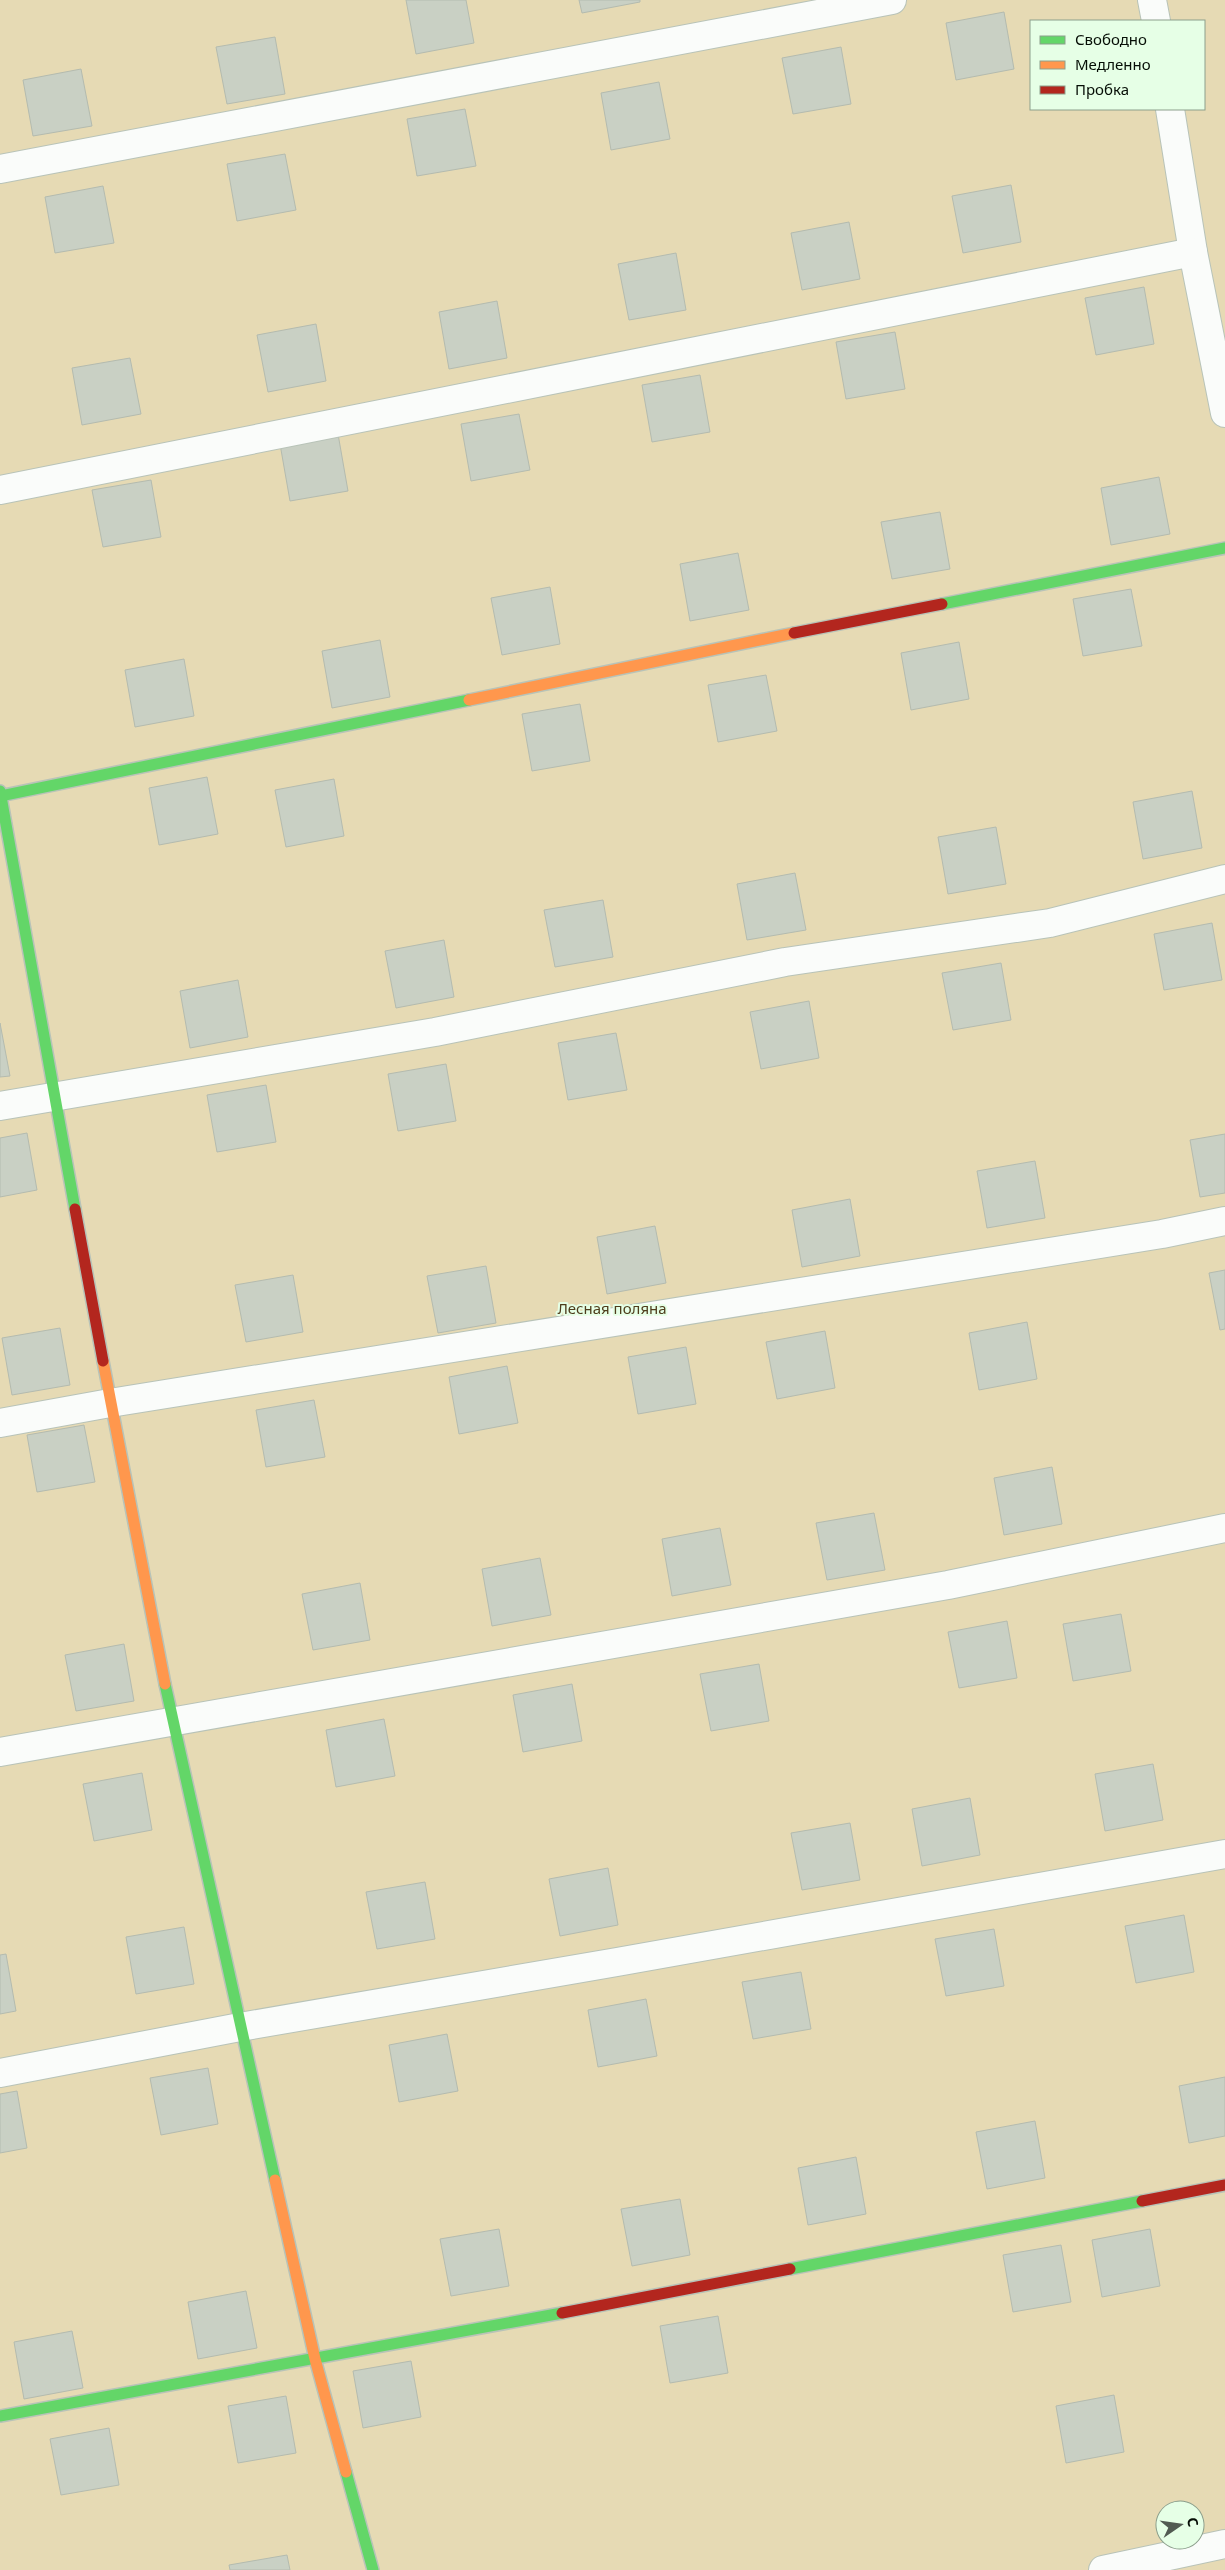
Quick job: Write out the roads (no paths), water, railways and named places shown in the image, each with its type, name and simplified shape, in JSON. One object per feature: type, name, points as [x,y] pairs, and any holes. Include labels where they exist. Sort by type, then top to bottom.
[{"type":"street","points":[[0,169],[892,0]]},
{"type":"street","points":[[1152,0],[1156,20]]},
{"type":"street","points":[[1170,110],[1193,252],[1225,413]]},
{"type":"street","points":[[0,490],[1193,252]]},
{"type":"street","points":[[373,2570],[315,2359],[172,1721],[110,1403],[0,795],[754,641],[1225,548]]},
{"type":"street","points":[[0,1106],[56,1098],[435,1032],[785,962],[1050,924],[1225,880]]},
{"type":"street","points":[[0,1424],[110,1403],[1142,1238],[1225,1221]]},
{"type":"street","points":[[0,1752],[948,1585],[1225,1528]]},
{"type":"street","points":[[0,2073],[240,2027],[1225,1854]]},
{"type":"street","points":[[0,2416],[315,2359],[1225,2185]]},
{"type":"street","points":[[1103,2570],[1225,2544]]},
{"type":"park label","name":"Лесная поляна","points":[[612,1309]]}]
